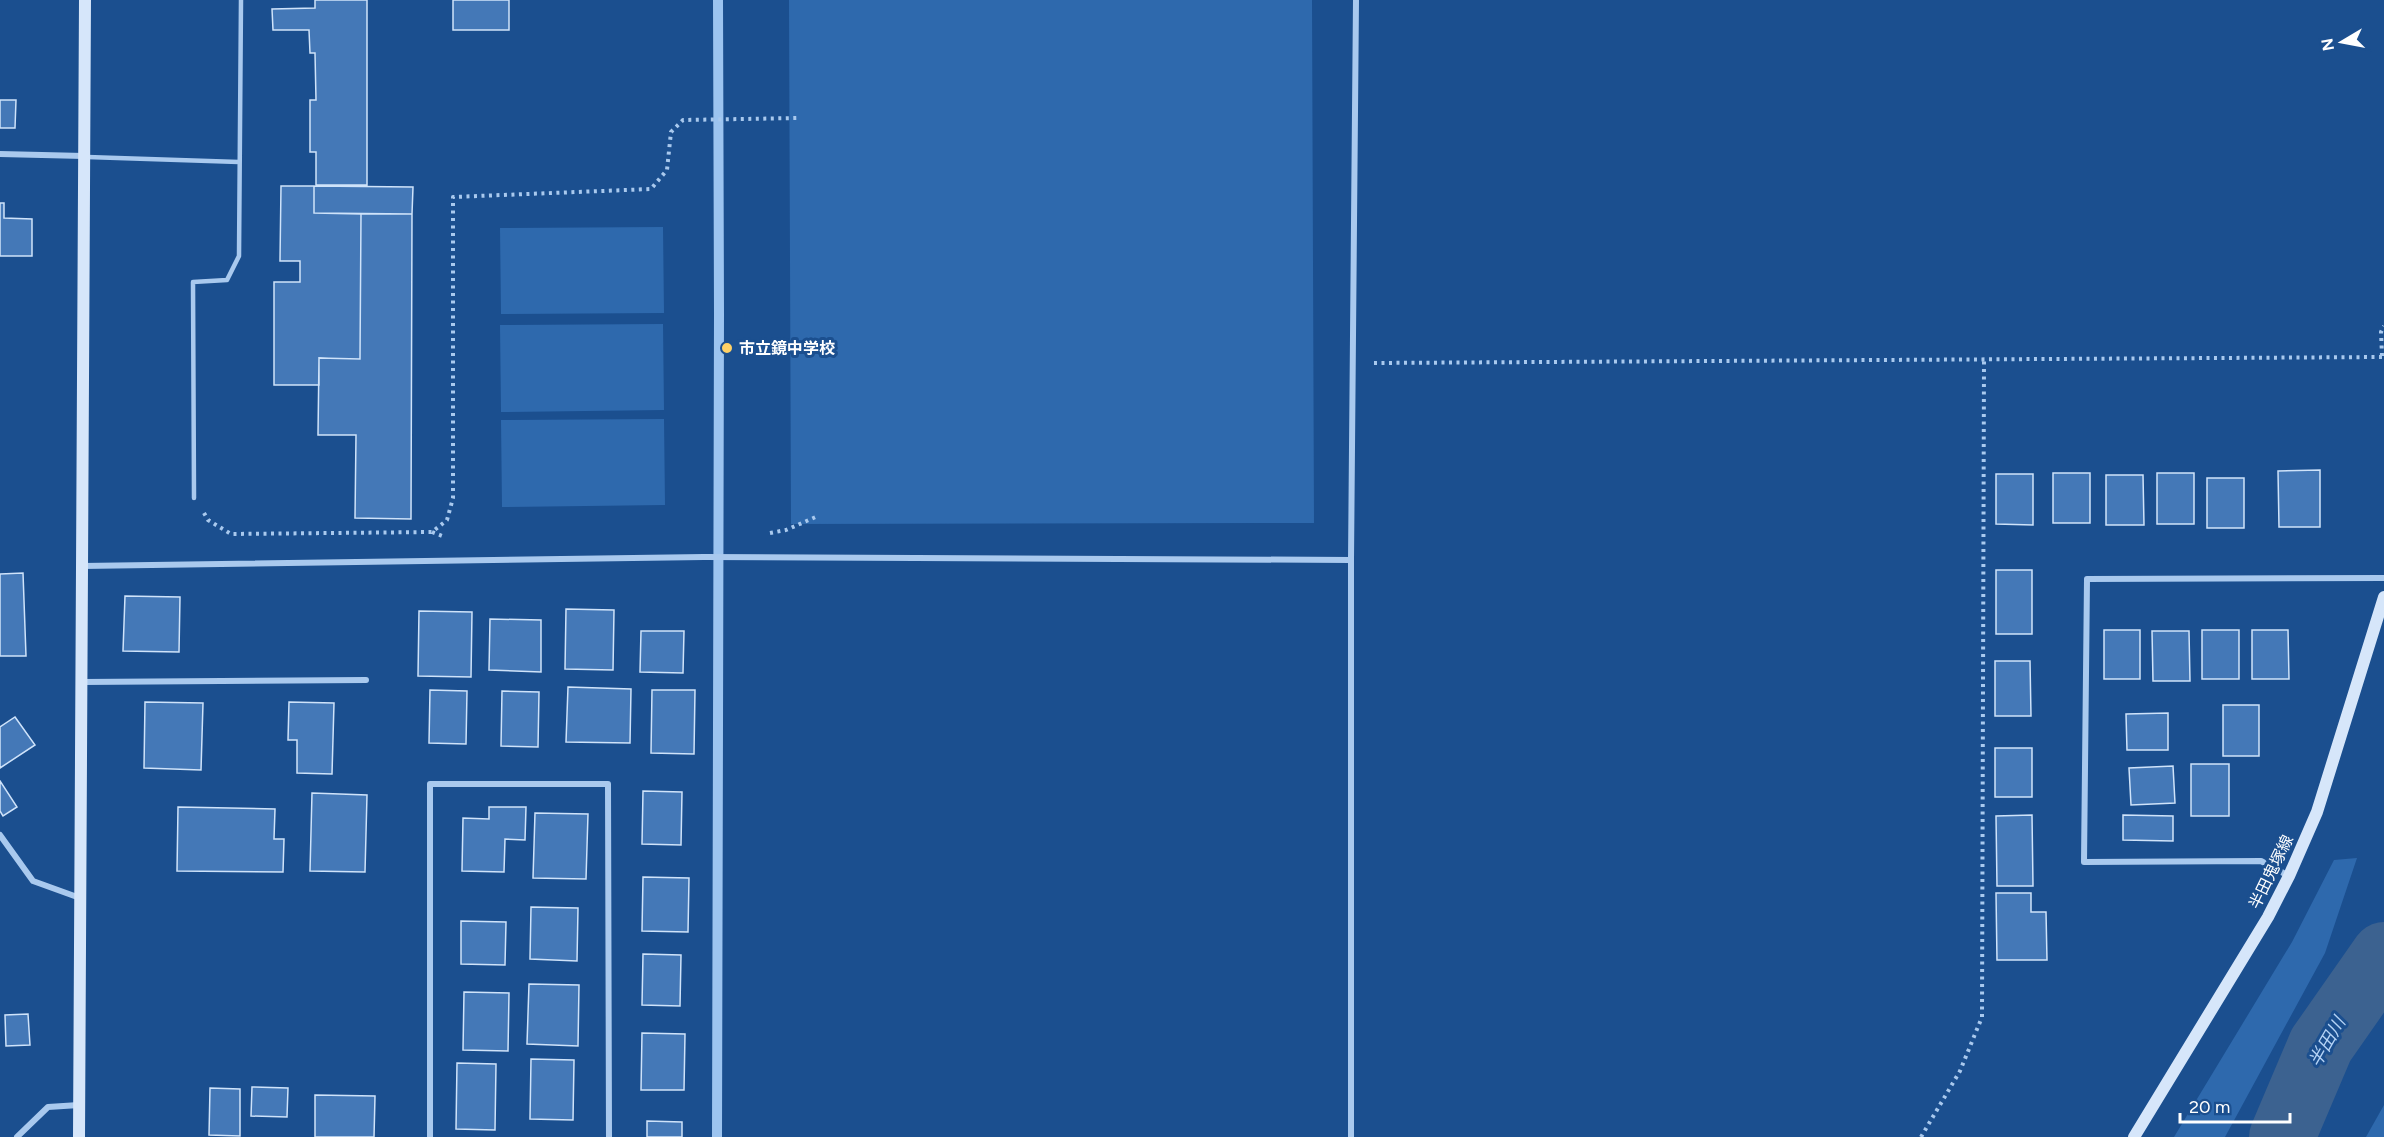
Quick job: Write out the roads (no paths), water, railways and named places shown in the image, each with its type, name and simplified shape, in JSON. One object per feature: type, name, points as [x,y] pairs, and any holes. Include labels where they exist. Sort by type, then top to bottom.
[{"type":"street","points":[[79,1137],[85,0]]},
{"type":"street","points":[[1352,1137],[1351,560],[1356,0]]},
{"type":"street","points":[[0,154],[84,156]]},
{"type":"street","points":[[82,566],[704,557],[1351,560]]},
{"type":"street","points":[[2289,876],[2261,861],[2084,862],[2087,579],[2384,578]]},
{"type":"street","name":"半田鬼塚線","points":[[2134,1137],[2268,917],[2289,876],[2317,812],[2384,597]]},
{"type":"street","points":[[81,682],[366,680]]},
{"type":"street","points":[[430,1137],[430,784],[608,784],[609,1137]]},
{"type":"street","points":[[0,835],[33,881],[80,898]]},
{"type":"street","points":[[17,1137],[48,1107],[79,1105]]},
{"type":"lane","points":[[194,498],[193,282],[227,280],[239,255],[241,0]]},
{"type":"lane","points":[[84,156],[239,162]]},
{"type":"waterway","points":[[717,1137],[718,0]]},
{"type":"waterway","name":"半田川","points":[[2282,1137],[2321,1045],[2384,955]]},
{"type":"place","name":"市立鏡中学校","points":[[727,348]]}]
